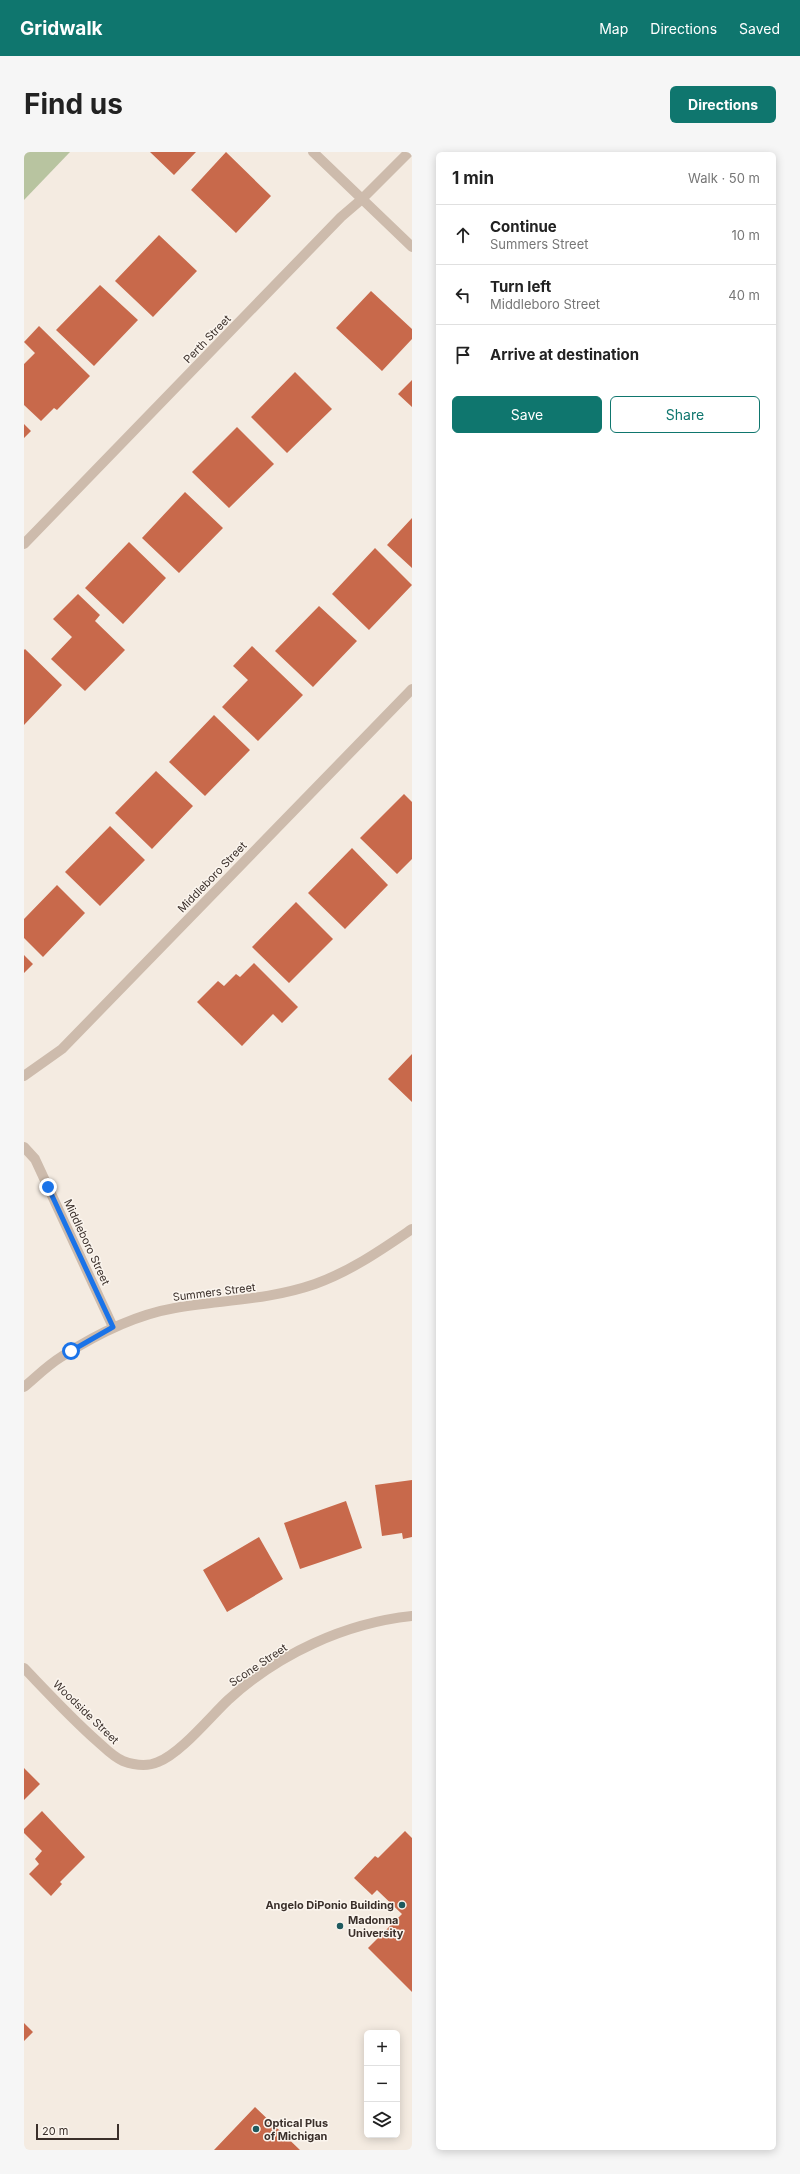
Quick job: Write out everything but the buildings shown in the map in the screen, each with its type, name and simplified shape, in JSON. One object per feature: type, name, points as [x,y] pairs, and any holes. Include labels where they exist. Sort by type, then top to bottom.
[{"type":"street","points":[[313,152],[412,247]]},
{"type":"street","name":"Perth Street","points":[[24,544],[341,217],[362,199],[409,152]]},
{"type":"street","name":"Middleboro Street","points":[[24,1076],[62,1049],[412,689]]},
{"type":"street","name":"Middleboro Street","points":[[24,1147],[35,1159],[113,1327]]},
{"type":"street","name":"Summers Street","points":[[24,1388],[60,1357],[113,1327],[174,1308],[256,1299],[315,1284],[369,1258],[412,1229]]},
{"type":"street","name":"Scone Street","points":[[136,1765],[150,1765],[170,1756],[229,1699],[282,1661],[321,1640],[358,1626],[385,1619],[412,1616]]},
{"type":"street","name":"Woodside Street","points":[[24,1668],[82,1728],[113,1755],[123,1761],[136,1765]]},
{"type":"green space","points":[[24,152],[70,152],[24,200]]},
{"type":"place","name":"Angelo DiPonio Building","points":[[402,1905]]},
{"type":"place","name":"Madonna University","points":[[340,1926]]},
{"type":"place","name":"Optical Plus of Michigan","points":[[256,2129]]},
{"type":"route","points":[[48,1187],[113,1327],[71,1351]]}]
